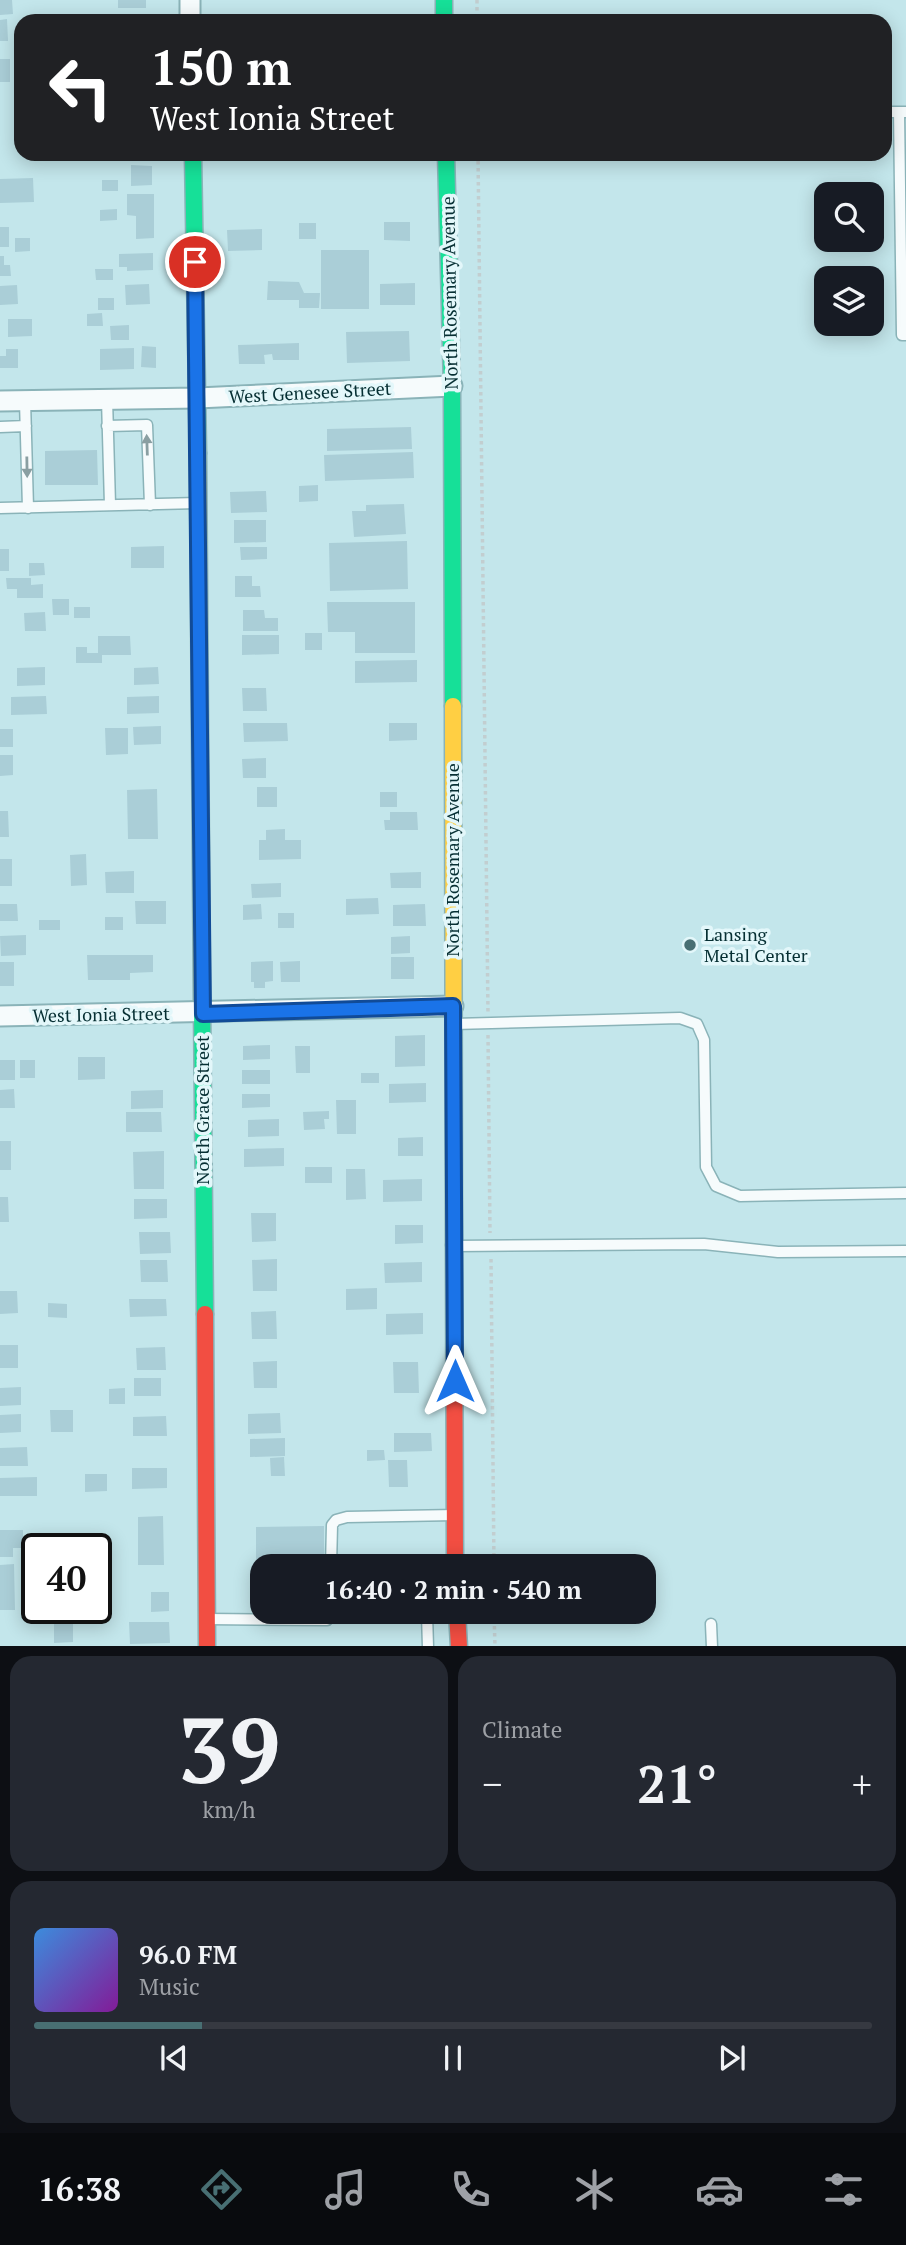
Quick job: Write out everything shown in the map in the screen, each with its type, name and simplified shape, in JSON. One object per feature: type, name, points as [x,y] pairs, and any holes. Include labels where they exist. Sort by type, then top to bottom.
[{"type":"street","name":"North Grace Street","points":[[193,161],[198,398],[207,1646]]},
{"type":"street","name":"North Rosemary Avenue","points":[[446,161],[452,386],[455,1554]]},
{"type":"street","name":"West Genesee Street","points":[[0,401],[198,398],[452,386]]},
{"type":"street","name":"West Ionia Street","points":[[0,1016],[454,1015]]},
{"type":"street","points":[[458,1624],[459,1646]]},
{"type":"lane","points":[[902,112],[902,335],[906,335]]},
{"type":"lane","points":[[107,399],[110,505]]},
{"type":"lane","points":[[25,401],[28,508]]},
{"type":"lane","points":[[107,426],[147,425],[149,505]]},
{"type":"lane","points":[[0,427],[26,426]]},
{"type":"lane","points":[[0,508],[198,503]]},
{"type":"lane","points":[[454,1015],[488,1024],[680,1018],[697,1024],[705,1041],[706,1167],[716,1186],[740,1196],[906,1193]]},
{"type":"lane","points":[[455,1246],[704,1244],[778,1252],[906,1251]]},
{"type":"lane","points":[[331,1554],[332,1525],[336,1520],[347,1517],[455,1515]]},
{"type":"lane","points":[[207,1619],[250,1619]]},
{"type":"lane","points":[[427,1624],[428,1646]]},
{"type":"lane","points":[[711,1624],[712,1646]]},
{"type":"path","points":[[478,161],[494,1554]]},
{"type":"path","points":[[494,1624],[495,1646]]},
{"type":"building","points":[[0,0],[12,0],[13,14],[0,15]]},
{"type":"building","points":[[118,0],[146,0],[146,8],[118,8]]},
{"type":"building","points":[[7,19],[8,41],[0,41],[0,20]]},
{"type":"building","points":[[0,59],[10,59],[10,82],[0,82]]},
{"type":"building","points":[[131,165],[152,166],[152,185],[131,186]]},
{"type":"building","points":[[33,178],[34,202],[0,203],[0,179]]},
{"type":"building","points":[[102,180],[118,180],[118,191],[102,191]]},
{"type":"building","points":[[127,194],[154,194],[154,238],[136,239],[136,216],[127,215]]},
{"type":"building","points":[[117,209],[117,220],[100,221],[100,210]]},
{"type":"building","points":[[384,222],[410,222],[410,241],[384,240]]},
{"type":"building","points":[[299,223],[316,223],[316,239],[299,239]]},
{"type":"building","points":[[0,227],[9,227],[9,247],[0,247]]},
{"type":"building","points":[[262,229],[262,250],[228,251],[227,230]]},
{"type":"building","points":[[15,238],[30,238],[30,251],[15,252]]},
{"type":"building","points":[[321,250],[369,250],[369,309],[321,309]]},
{"type":"building","points":[[153,253],[153,270],[127,271],[127,267],[119,267],[119,254]]},
{"type":"building","points":[[0,256],[4,256],[4,265],[10,265],[11,276],[0,276]]},
{"type":"building","points":[[95,269],[113,269],[113,280],[96,280]]},
{"type":"building","points":[[268,281],[299,282],[304,293],[320,293],[319,308],[299,308],[299,300],[267,300]]},
{"type":"building","points":[[415,283],[415,305],[380,305],[380,284]]},
{"type":"building","points":[[149,284],[150,304],[126,305],[125,285]]},
{"type":"building","points":[[17,285],[18,304],[0,305],[0,286]]},
{"type":"building","points":[[98,298],[114,298],[114,310],[98,310]]},
{"type":"building","points":[[102,313],[103,326],[87,326],[87,314]]},
{"type":"building","points":[[8,319],[32,319],[32,336],[8,337]]},
{"type":"building","points":[[129,325],[129,340],[111,340],[110,326]]},
{"type":"building","points":[[409,331],[410,361],[347,363],[346,332]]},
{"type":"building","points":[[299,343],[299,360],[273,360],[272,354],[264,355],[265,364],[239,364],[238,345]]},
{"type":"building","points":[[142,346],[156,347],[156,368],[141,367]]},
{"type":"building","points":[[134,348],[134,369],[100,370],[100,349]]},
{"type":"building","points":[[6,349],[18,349],[18,368],[0,368],[0,356],[6,356]]},
{"type":"building","points":[[411,427],[412,449],[327,451],[327,429]]},
{"type":"building","points":[[97,450],[98,485],[45,485],[45,451]]},
{"type":"building","points":[[413,452],[414,478],[325,481],[324,455]]},
{"type":"building","points":[[318,485],[318,501],[299,502],[299,486]]},
{"type":"building","points":[[266,491],[267,512],[231,513],[230,492]]},
{"type":"building","points":[[404,504],[406,534],[354,537],[352,511],[366,511],[366,505]]},
{"type":"building","points":[[234,520],[266,520],[266,542],[234,543]]},
{"type":"building","points":[[407,541],[408,589],[330,591],[329,543]]},
{"type":"building","points":[[164,546],[164,568],[131,568],[131,547]]},
{"type":"building","points":[[240,547],[267,547],[267,559],[241,560]]},
{"type":"building","points":[[0,549],[9,549],[9,571],[0,571]]},
{"type":"building","points":[[29,563],[44,563],[45,575],[29,576]]},
{"type":"building","points":[[235,576],[252,576],[252,586],[260,586],[261,597],[235,597]]},
{"type":"building","points":[[6,578],[31,578],[31,585],[43,584],[43,598],[17,598],[17,589],[7,589]]},
{"type":"building","points":[[52,599],[69,599],[69,615],[53,615]]},
{"type":"building","points":[[327,602],[415,602],[415,653],[355,653],[355,632],[328,632]]},
{"type":"building","points":[[74,607],[90,607],[90,618],[74,618]]},
{"type":"building","points":[[243,610],[264,610],[265,618],[278,618],[278,631],[243,631]]},
{"type":"building","points":[[45,612],[46,631],[25,631],[24,613]]},
{"type":"building","points":[[305,633],[322,633],[322,650],[305,650]]},
{"type":"building","points":[[242,635],[279,635],[279,654],[242,655]]},
{"type":"building","points":[[98,636],[130,636],[131,655],[102,655],[102,663],[76,663],[76,647],[87,647],[87,653],[98,653]]},
{"type":"building","points":[[417,660],[417,682],[355,683],[355,661]]},
{"type":"building","points":[[45,667],[45,685],[17,686],[17,668]]},
{"type":"building","points":[[158,667],[159,684],[134,685],[134,668]]},
{"type":"building","points":[[242,688],[266,688],[267,711],[243,711]]},
{"type":"building","points":[[46,696],[47,714],[11,715],[11,697]]},
{"type":"building","points":[[159,696],[159,713],[127,714],[127,697]]},
{"type":"building","points":[[243,723],[287,723],[288,741],[244,742]]},
{"type":"building","points":[[389,723],[417,723],[417,740],[389,741]]},
{"type":"building","points":[[161,726],[161,744],[134,745],[133,727]]},
{"type":"building","points":[[105,728],[128,728],[128,754],[106,755]]},
{"type":"building","points":[[0,729],[13,729],[13,747],[0,747]]},
{"type":"building","points":[[0,755],[13,755],[13,775],[0,776]]},
{"type":"building","points":[[266,758],[266,778],[243,778],[242,759]]},
{"type":"building","points":[[257,787],[277,787],[277,807],[257,807]]},
{"type":"building","points":[[157,789],[158,839],[128,839],[127,790]]},
{"type":"building","points":[[380,792],[397,792],[397,807],[380,807]]},
{"type":"building","points":[[0,811],[8,811],[9,837],[0,837]]},
{"type":"building","points":[[390,812],[417,812],[418,830],[385,830],[384,820],[390,820]]},
{"type":"building","points":[[285,829],[285,840],[301,840],[301,859],[259,860],[259,840],[266,840],[266,830]]},
{"type":"building","points":[[86,854],[87,885],[71,886],[70,855]]},
{"type":"building","points":[[0,859],[12,859],[12,886],[0,886]]},
{"type":"building","points":[[134,871],[134,893],[106,893],[105,872]]},
{"type":"building","points":[[421,872],[421,888],[391,888],[390,873]]},
{"type":"building","points":[[281,883],[281,897],[252,898],[251,884]]},
{"type":"building","points":[[378,898],[379,914],[346,915],[346,899]]},
{"type":"building","points":[[135,901],[166,901],[166,924],[136,924]]},
{"type":"building","points":[[0,904],[17,904],[18,921],[0,921]]},
{"type":"building","points":[[261,904],[262,919],[243,920],[243,905]]},
{"type":"building","points":[[425,904],[426,926],[393,926],[393,905]]},
{"type":"building","points":[[278,913],[294,913],[294,928],[278,928]]},
{"type":"building","points":[[105,917],[123,917],[123,930],[105,930]]},
{"type":"building","points":[[39,920],[60,920],[60,930],[39,930]]},
{"type":"building","points":[[26,935],[26,955],[1,956],[0,936]]},
{"type":"building","points":[[410,936],[410,953],[391,954],[391,937]]},
{"type":"building","points":[[87,955],[153,955],[153,972],[130,973],[130,980],[88,980]]},
{"type":"building","points":[[391,957],[414,957],[414,979],[391,979]]},
{"type":"building","points":[[273,961],[273,981],[265,982],[265,988],[254,988],[254,982],[251,982],[251,962]]},
{"type":"building","points":[[300,961],[300,982],[281,982],[280,962]]},
{"type":"building","points":[[0,962],[14,962],[14,986],[0,986]]},
{"type":"building","points":[[425,1035],[425,1066],[395,1067],[395,1036]]},
{"type":"building","points":[[270,1045],[270,1059],[243,1060],[243,1046]]},
{"type":"building","points":[[295,1046],[310,1046],[310,1073],[296,1073]]},
{"type":"building","points":[[78,1057],[105,1057],[105,1079],[78,1080]]},
{"type":"building","points":[[0,1060],[15,1060],[15,1080],[0,1080]]},
{"type":"building","points":[[20,1060],[35,1060],[35,1078],[20,1078]]},
{"type":"building","points":[[242,1070],[270,1070],[270,1084],[242,1084]]},
{"type":"building","points":[[361,1073],[379,1073],[379,1083],[361,1083]]},
{"type":"building","points":[[426,1083],[426,1102],[389,1103],[389,1084]]},
{"type":"building","points":[[14,1089],[15,1108],[0,1108],[0,1090]]},
{"type":"building","points":[[163,1090],[163,1108],[131,1109],[131,1091]]},
{"type":"building","points":[[242,1094],[270,1094],[270,1107],[242,1108]]},
{"type":"building","points":[[336,1100],[356,1100],[356,1134],[337,1134]]},
{"type":"building","points":[[329,1111],[329,1119],[324,1119],[325,1129],[304,1130],[303,1112]]},
{"type":"building","points":[[126,1112],[161,1112],[162,1132],[126,1132]]},
{"type":"building","points":[[279,1119],[279,1136],[248,1137],[248,1120]]},
{"type":"building","points":[[423,1137],[423,1156],[398,1156],[398,1138]]},
{"type":"building","points":[[0,1141],[11,1141],[11,1170],[0,1170]]},
{"type":"building","points":[[284,1148],[284,1166],[244,1167],[244,1149]]},
{"type":"building","points":[[164,1151],[164,1189],[134,1189],[133,1152]]},
{"type":"building","points":[[305,1167],[332,1167],[332,1183],[305,1183]]},
{"type":"building","points":[[346,1169],[365,1169],[366,1199],[346,1200]]},
{"type":"building","points":[[422,1179],[422,1201],[383,1202],[383,1180]]},
{"type":"building","points":[[0,1197],[8,1197],[9,1222],[0,1222]]},
{"type":"building","points":[[134,1199],[167,1199],[167,1218],[134,1219]]},
{"type":"building","points":[[251,1213],[276,1213],[276,1241],[252,1242]]},
{"type":"building","points":[[395,1225],[423,1225],[423,1243],[395,1244]]},
{"type":"building","points":[[139,1232],[170,1232],[171,1253],[140,1254]]},
{"type":"building","points":[[277,1259],[277,1291],[253,1291],[252,1260]]},
{"type":"building","points":[[140,1260],[167,1260],[168,1282],[141,1282]]},
{"type":"building","points":[[422,1262],[422,1282],[385,1283],[384,1263]]},
{"type":"building","points":[[377,1288],[377,1309],[346,1310],[346,1289]]},
{"type":"building","points":[[0,1291],[17,1291],[18,1313],[0,1314]]},
{"type":"building","points":[[129,1299],[166,1299],[167,1316],[130,1317]]},
{"type":"building","points":[[48,1303],[67,1304],[67,1318],[48,1317]]},
{"type":"building","points":[[276,1311],[277,1339],[252,1339],[251,1312]]},
{"type":"building","points":[[423,1313],[423,1334],[386,1335],[386,1314]]},
{"type":"building","points":[[0,1345],[18,1345],[18,1368],[0,1368]]},
{"type":"building","points":[[165,1347],[166,1370],[137,1370],[136,1348]]},
{"type":"building","points":[[277,1361],[277,1388],[254,1388],[253,1362]]},
{"type":"building","points":[[393,1362],[418,1362],[419,1393],[394,1393]]},
{"type":"building","points":[[134,1378],[161,1378],[161,1396],[134,1396]]},
{"type":"building","points":[[21,1387],[21,1405],[0,1406],[0,1388]]},
{"type":"building","points":[[125,1388],[125,1404],[109,1404],[109,1389]]},
{"type":"building","points":[[50,1410],[73,1410],[73,1432],[51,1432]]},
{"type":"building","points":[[280,1413],[281,1433],[248,1434],[248,1414]]},
{"type":"building","points":[[21,1414],[21,1432],[0,1433],[0,1415]]},
{"type":"building","points":[[166,1416],[167,1436],[133,1436],[133,1417]]},
{"type":"building","points":[[394,1433],[431,1433],[432,1451],[394,1452]]},
{"type":"building","points":[[285,1438],[285,1456],[250,1457],[250,1439]]},
{"type":"building","points":[[27,1447],[28,1466],[0,1466],[0,1448]]},
{"type":"building","points":[[367,1450],[384,1450],[385,1460],[367,1461]]},
{"type":"building","points":[[284,1457],[285,1476],[271,1476],[270,1458]]},
{"type":"building","points":[[388,1460],[407,1460],[408,1487],[389,1487]]},
{"type":"building","points":[[132,1468],[167,1468],[167,1488],[132,1489]]},
{"type":"building","points":[[85,1474],[107,1474],[107,1491],[85,1492]]},
{"type":"building","points":[[37,1477],[37,1496],[0,1496],[0,1478]]},
{"type":"building","points":[[163,1516],[164,1565],[138,1565],[138,1517]]},
{"type":"building","points":[[324,1526],[324,1554],[256,1554],[256,1527]]},
{"type":"building","points":[[0,1530],[23,1530],[21,1548],[13,1548],[13,1557],[0,1557]]},
{"type":"building","points":[[14,1564],[15,1610],[0,1610],[0,1565]]},
{"type":"building","points":[[151,1592],[169,1592],[169,1611],[151,1612]]},
{"type":"building","points":[[129,1622],[169,1622],[170,1643],[130,1644]]},
{"type":"building","points":[[54,1624],[73,1624],[73,1642],[54,1643]]},
{"type":"traffic: fast","points":[[444,0],[444,14]]},
{"type":"traffic: fast","points":[[193,161],[198,453]]},
{"type":"traffic: fast","points":[[446,161],[452,386],[453,706]]},
{"type":"traffic: fast","points":[[202,1006],[205,1314]]},
{"type":"traffic: slow","points":[[198,453],[202,1006]]},
{"type":"traffic: slow","points":[[453,706],[454,1245]]},
{"type":"traffic: jam","points":[[454,1245],[455,1554]]},
{"type":"traffic: jam","points":[[205,1314],[207,1646]]},
{"type":"traffic: jam","points":[[458,1624],[459,1646]]},
{"type":"place","name":"Lansing Metal Center","points":[[690,945]]},
{"type":"route","points":[[195,262],[203,1014],[453,1006],[455,1381]]}]
